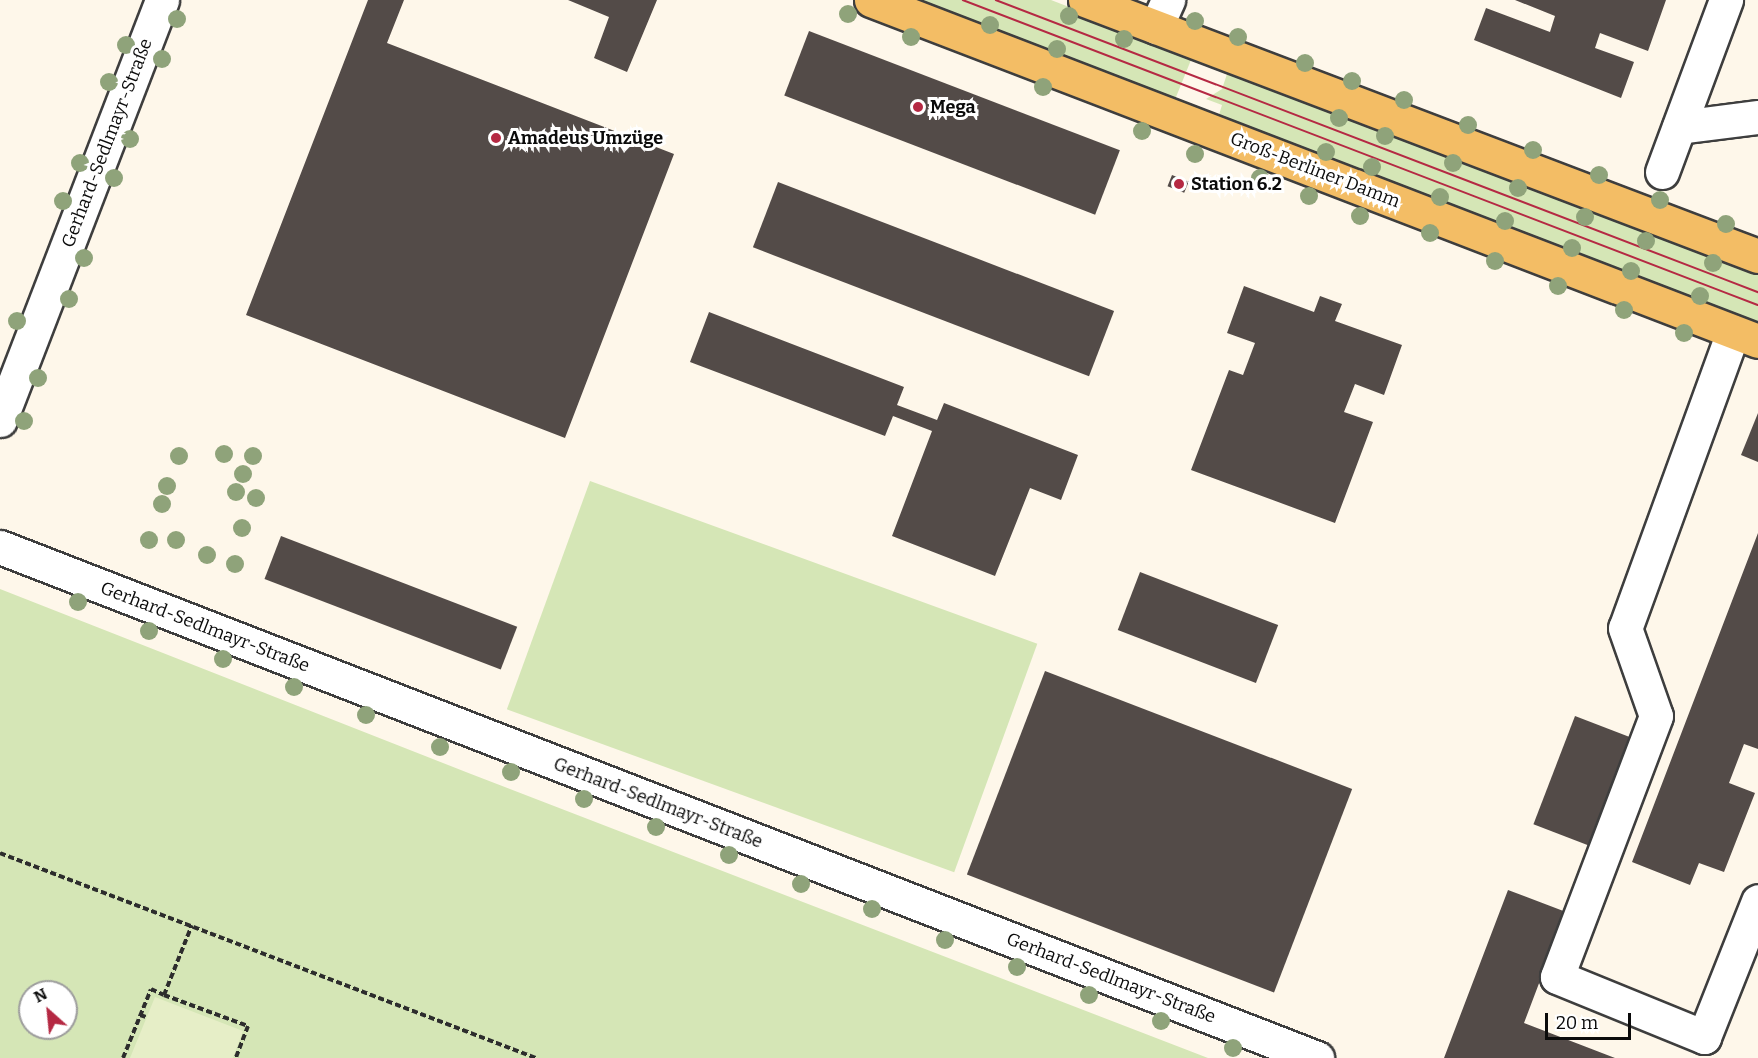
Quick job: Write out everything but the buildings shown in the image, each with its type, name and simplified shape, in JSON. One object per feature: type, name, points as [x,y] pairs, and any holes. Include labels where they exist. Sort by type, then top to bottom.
[{"type":"main road","name":"Groß-Berliner Damm","points":[[871,0],[1745,337]]},
{"type":"main road","points":[[1085,0],[1162,14],[1758,256]]},
{"type":"street","name":"Gerhard-Sedlmayr-Straße","points":[[0,420],[162,0]]},
{"type":"street","points":[[1662,172],[1726,0]]},
{"type":"street","points":[[1679,127],[1758,117]]},
{"type":"street","points":[[1745,337],[1625,628],[1656,716],[1557,977],[1704,1037],[1758,901]]},
{"type":"street","name":"Gerhard-Sedlmayr-Straße","points":[[0,547],[1317,1058]]},
{"type":"path","points":[[0,853],[536,1058]]},
{"type":"path","points":[[164,995],[192,925]]},
{"type":"path","points":[[123,1058],[151,990],[248,1026],[236,1058]]},
{"type":"path","points":[[140,1015],[146,1017]]},
{"type":"green space","points":[[909,0],[1051,0],[1193,55],[1174,102]]},
{"type":"green space","points":[[1229,68],[1758,272],[1758,326],[1218,118],[1222,105],[1206,99],[1222,89]]},
{"type":"green space","points":[[590,481],[1037,644],[954,872],[507,709]]},
{"type":"green space","points":[[0,589],[471,774],[1208,1058],[0,1058]]},
{"type":"green space","points":[[155,997],[243,1031],[233,1058],[130,1058]]},
{"type":"tram line","points":[[963,0],[1758,305]]},
{"type":"tram line","points":[[996,0],[1758,292]]},
{"type":"place","name":"Mega","points":[[918,107]]},
{"type":"place","name":"Amadeus Umzüge","points":[[496,138]]},
{"type":"place","name":"Station 6.2","points":[[1179,184]]}]
